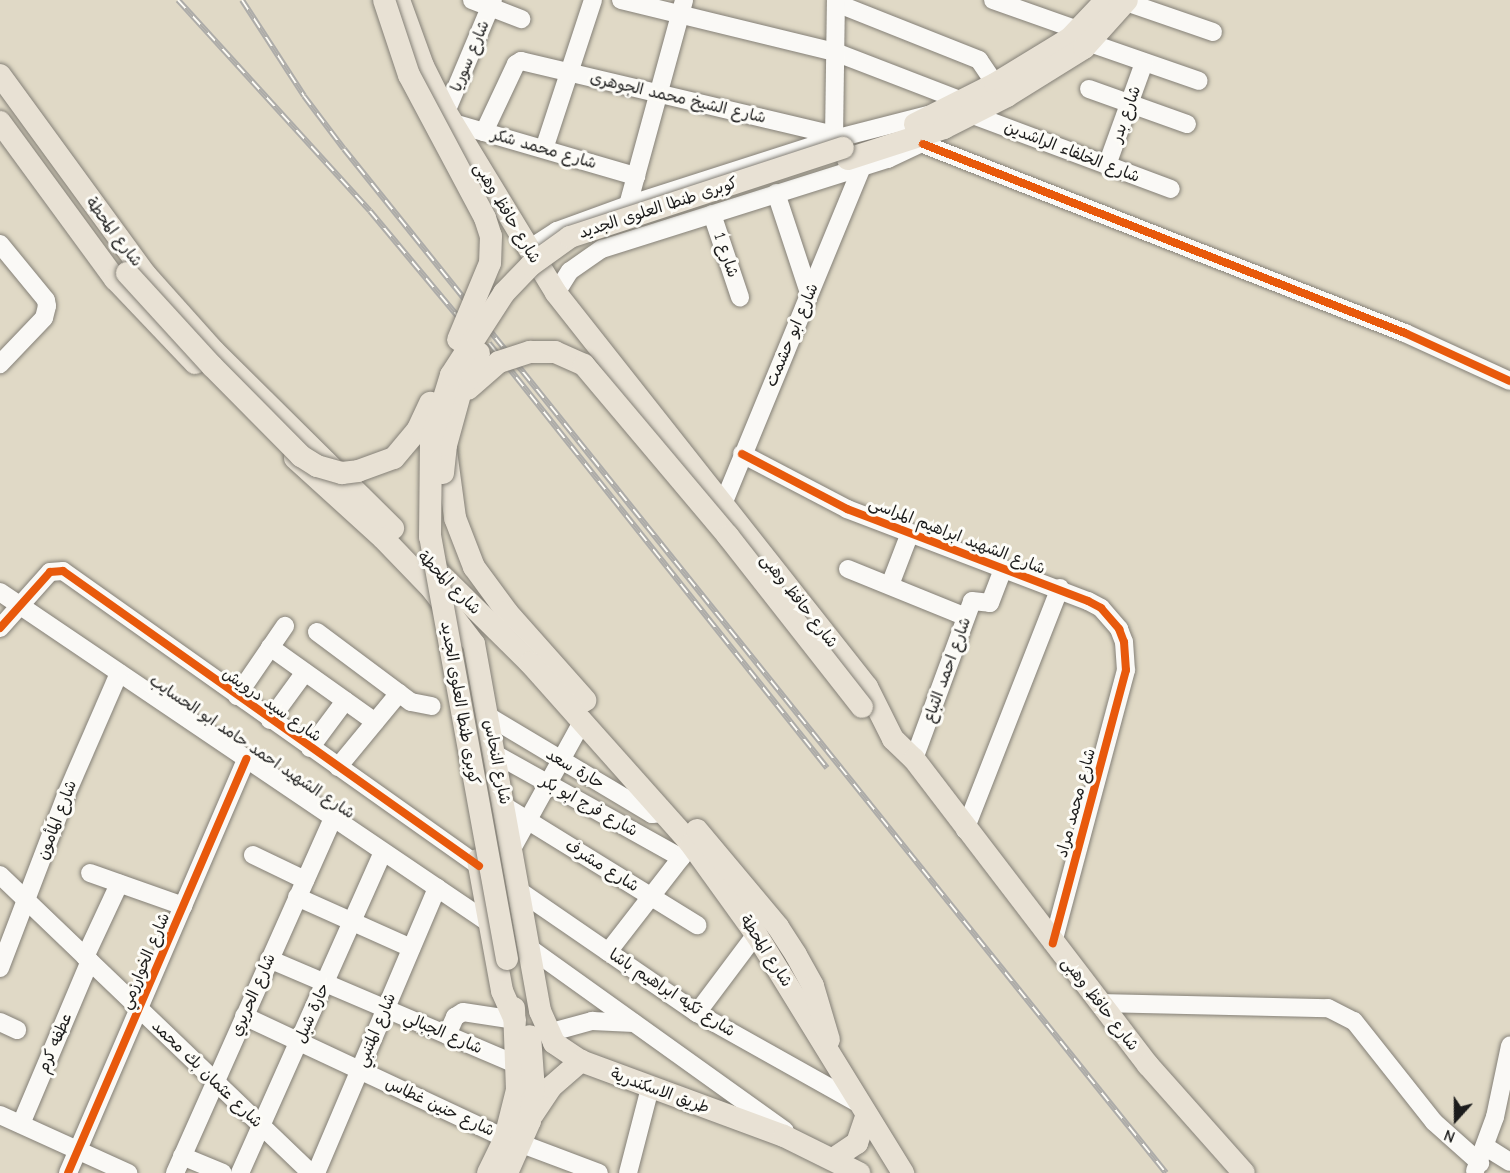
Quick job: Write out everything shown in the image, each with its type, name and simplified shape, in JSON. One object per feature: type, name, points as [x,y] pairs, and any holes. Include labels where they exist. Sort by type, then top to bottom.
[{"type":"main road","points":[[0,100],[128,273],[212,366],[309,461],[342,472],[377,467],[408,445],[418,429],[481,286],[492,245],[485,218],[409,75],[384,0]]},
{"type":"main road","name":"شارع حافظ وهبى","points":[[399,0],[423,66],[449,117],[556,293],[867,687],[893,739],[914,759],[965,830],[1148,1065],[1244,1173]]},
{"type":"main road","points":[[967,108],[1084,37],[1120,0]]},
{"type":"main road","points":[[967,108],[995,84],[1084,37]]},
{"type":"main road","name":"شارع المحطة","points":[[0,75],[146,275],[207,343],[494,627],[583,720],[664,813],[686,851],[756,934],[862,1110]]},
{"type":"main road","name":"كوبرى طنطا العلوى الجديد","points":[[519,956],[430,537],[431,440],[452,375],[504,293],[531,265],[570,237],[941,120],[967,108]]},
{"type":"main road","name":"شارع المحطة","points":[[0,122],[115,279],[194,362],[432,589]]},
{"type":"main road","name":"كوبرى طنطا العلوى الجديد","points":[[519,956],[446,541],[442,494],[446,445],[477,355],[500,317],[528,285],[562,256],[606,235],[844,150]]},
{"type":"main road","points":[[457,409],[474,381],[514,356],[555,352],[584,365],[728,536],[862,707],[893,739]]},
{"type":"main road","points":[[446,445],[455,518],[474,567],[507,612],[777,927],[813,986],[829,1036],[830,1057]]},
{"type":"main road","points":[[432,589],[502,991],[516,1020]]},
{"type":"main road","name":"شارع النحاس","points":[[432,589],[474,644],[497,755],[521,892],[519,956]]},
{"type":"main road","points":[[474,644],[482,633],[494,627]]},
{"type":"main road","points":[[507,1173],[514,1141],[518,1065],[516,1020],[519,956]]},
{"type":"main road","points":[[519,956],[548,1033]]},
{"type":"main road","points":[[519,956],[534,1067],[530,1120]]},
{"type":"main road","name":"طريق الاسكندرية","points":[[548,1033],[581,1061],[805,1145],[859,1173]]},
{"type":"main road","points":[[488,1173],[530,1120],[551,1087],[581,1061]]},
{"type":"main road","points":[[833,1159],[857,1143],[862,1110]]},
{"type":"main road","points":[[862,1110],[903,1173]]},
{"type":"street","points":[[472,0],[492,4],[521,19]]},
{"type":"street","points":[[544,149],[593,0]]},
{"type":"street","name":"شارع الخلفاء الراشدين","points":[[621,0],[682,7],[835,52],[967,108],[1171,189]]},
{"type":"street","points":[[993,0],[1144,63],[1199,81]]},
{"type":"street","points":[[1120,0],[1213,32]]},
{"type":"street","points":[[844,150],[835,52],[836,2],[980,60],[995,84]]},
{"type":"street","name":"شارع سوريا","points":[[449,117],[492,4]]},
{"type":"street","points":[[628,205],[682,7]]},
{"type":"street","name":"شارع الشيخ محمد الجوهرى","points":[[484,132],[516,64],[521,61],[658,93],[844,150]]},
{"type":"street","name":"شارع بدر","points":[[1107,165],[1144,63]]},
{"type":"street","points":[[1089,89],[1187,124]]},
{"type":"street","name":"شارع محمد شكر","points":[[449,117],[484,132],[636,176]]},
{"type":"street","points":[[923,144],[941,120]]},
{"type":"street","points":[[529,249],[557,231],[628,205],[844,150],[923,144],[1405,333],[1510,381]]},
{"type":"street","points":[[556,293],[570,271],[602,249],[776,193],[844,150]]},
{"type":"street","name":"شارع ابو حشمت","points":[[723,504],[809,293],[844,150]]},
{"type":"street","points":[[776,193],[809,293]]},
{"type":"street","name":"شارع 1","points":[[712,214],[740,297]]},
{"type":"street","points":[[0,244],[46,300],[46,313],[40,323],[0,364]]},
{"type":"street","name":"شارع الشهيد ابراهيم المراسى","points":[[742,454],[847,509],[1003,570],[1060,588],[1088,601],[1111,618],[1124,642],[1126,670]]},
{"type":"street","points":[[890,585],[910,532]]},
{"type":"street","points":[[848,569],[966,617]]},
{"type":"street","name":"شارع احمد التباع","points":[[914,759],[974,599],[990,603],[1003,570]]},
{"type":"street","name":"شارع سيد درويش","points":[[20,606],[50,572],[66,573],[270,720],[479,866]]},
{"type":"street","points":[[965,830],[1060,588]]},
{"type":"street","name":"شارع الشهيد احمد حامد ابو الحسايب","points":[[0,592],[489,923]]},
{"type":"street","points":[[0,628],[20,606]]},
{"type":"street","points":[[237,696],[285,626]]},
{"type":"street","points":[[317,632],[417,705],[432,706]]},
{"type":"street","points":[[270,647],[375,722]]},
{"type":"street","name":"شارع محمد مراد","points":[[1053,943],[1126,670]]},
{"type":"street","points":[[270,720],[305,672]]},
{"type":"street","name":"شارع المأمون","points":[[0,968],[66,795],[118,673]]},
{"type":"street","points":[[338,767],[399,693]]},
{"type":"street","points":[[310,748],[345,700]]},
{"type":"street","name":"حارة سعد","points":[[488,716],[561,762],[652,814],[664,813]]},
{"type":"street","points":[[513,847],[583,720]]},
{"type":"street","name":"شارع فرج ابو بكر","points":[[497,755],[549,784],[686,851]]},
{"type":"street","name":"شارع الخوارزمي","points":[[68,1173],[246,759]]},
{"type":"street","name":"شارع مشرف","points":[[506,807],[697,925]]},
{"type":"street","name":"شارع الحريري","points":[[179,1165],[214,1081],[333,818]]},
{"type":"street","points":[[608,951],[686,851]]},
{"type":"street","name":"حارة شبل","points":[[240,1173],[383,852]]},
{"type":"street","points":[[253,855],[305,880]]},
{"type":"street","points":[[90,873],[183,906]]},
{"type":"street","name":"شارع عثمان بك محمد","points":[[0,875],[311,1173]]},
{"type":"street","name":"عطفه كرم","points":[[21,1124],[119,884]]},
{"type":"street","name":"شارع المتنبي","points":[[316,1173],[437,888]]},
{"type":"street","name":"شارع تكيه ابراهيم باشا","points":[[521,892],[697,1013],[862,1110]]},
{"type":"street","points":[[297,897],[411,948]]},
{"type":"street","points":[[697,1013],[756,934]]},
{"type":"street","points":[[519,956],[638,1024],[805,1145]]},
{"type":"street","name":"شارع الجبالي","points":[[269,959],[518,1065]]},
{"type":"street","points":[[1099,1002],[1328,1008],[1354,1021],[1434,1122],[1480,1161],[1510,1162]]},
{"type":"street","points":[[447,1035],[455,1017],[463,1012],[516,1020]]},
{"type":"street","name":"شارع حنين غطاس","points":[[244,1016],[569,1168],[599,1173]]},
{"type":"street","points":[[548,1033],[592,1021],[638,1024]]},
{"type":"street","points":[[0,1022],[17,1030]]},
{"type":"street","points":[[1480,1161],[1508,1066],[1510,1046]]},
{"type":"street","points":[[628,1173],[650,1088]]},
{"type":"street","points":[[0,1115],[128,1173]]},
{"type":"street","points":[[179,1165],[223,1173]]},
{"type":"railway","points":[[178,0],[370,211],[491,356]]},
{"type":"railway","points":[[242,0],[304,96],[344,149],[1166,1173]]},
{"type":"railway","points":[[489,343],[827,768]]},
{"type":"cycle path","points":[[923,144],[1405,333],[1510,381]]},
{"type":"cycle path","points":[[742,454],[847,509],[1088,601],[1101,608],[1119,629],[1124,642],[1126,670],[1053,943]]},
{"type":"cycle path","points":[[0,628],[50,572],[63,571],[479,866]]},
{"type":"cycle path","points":[[68,1173],[246,759]]}]
